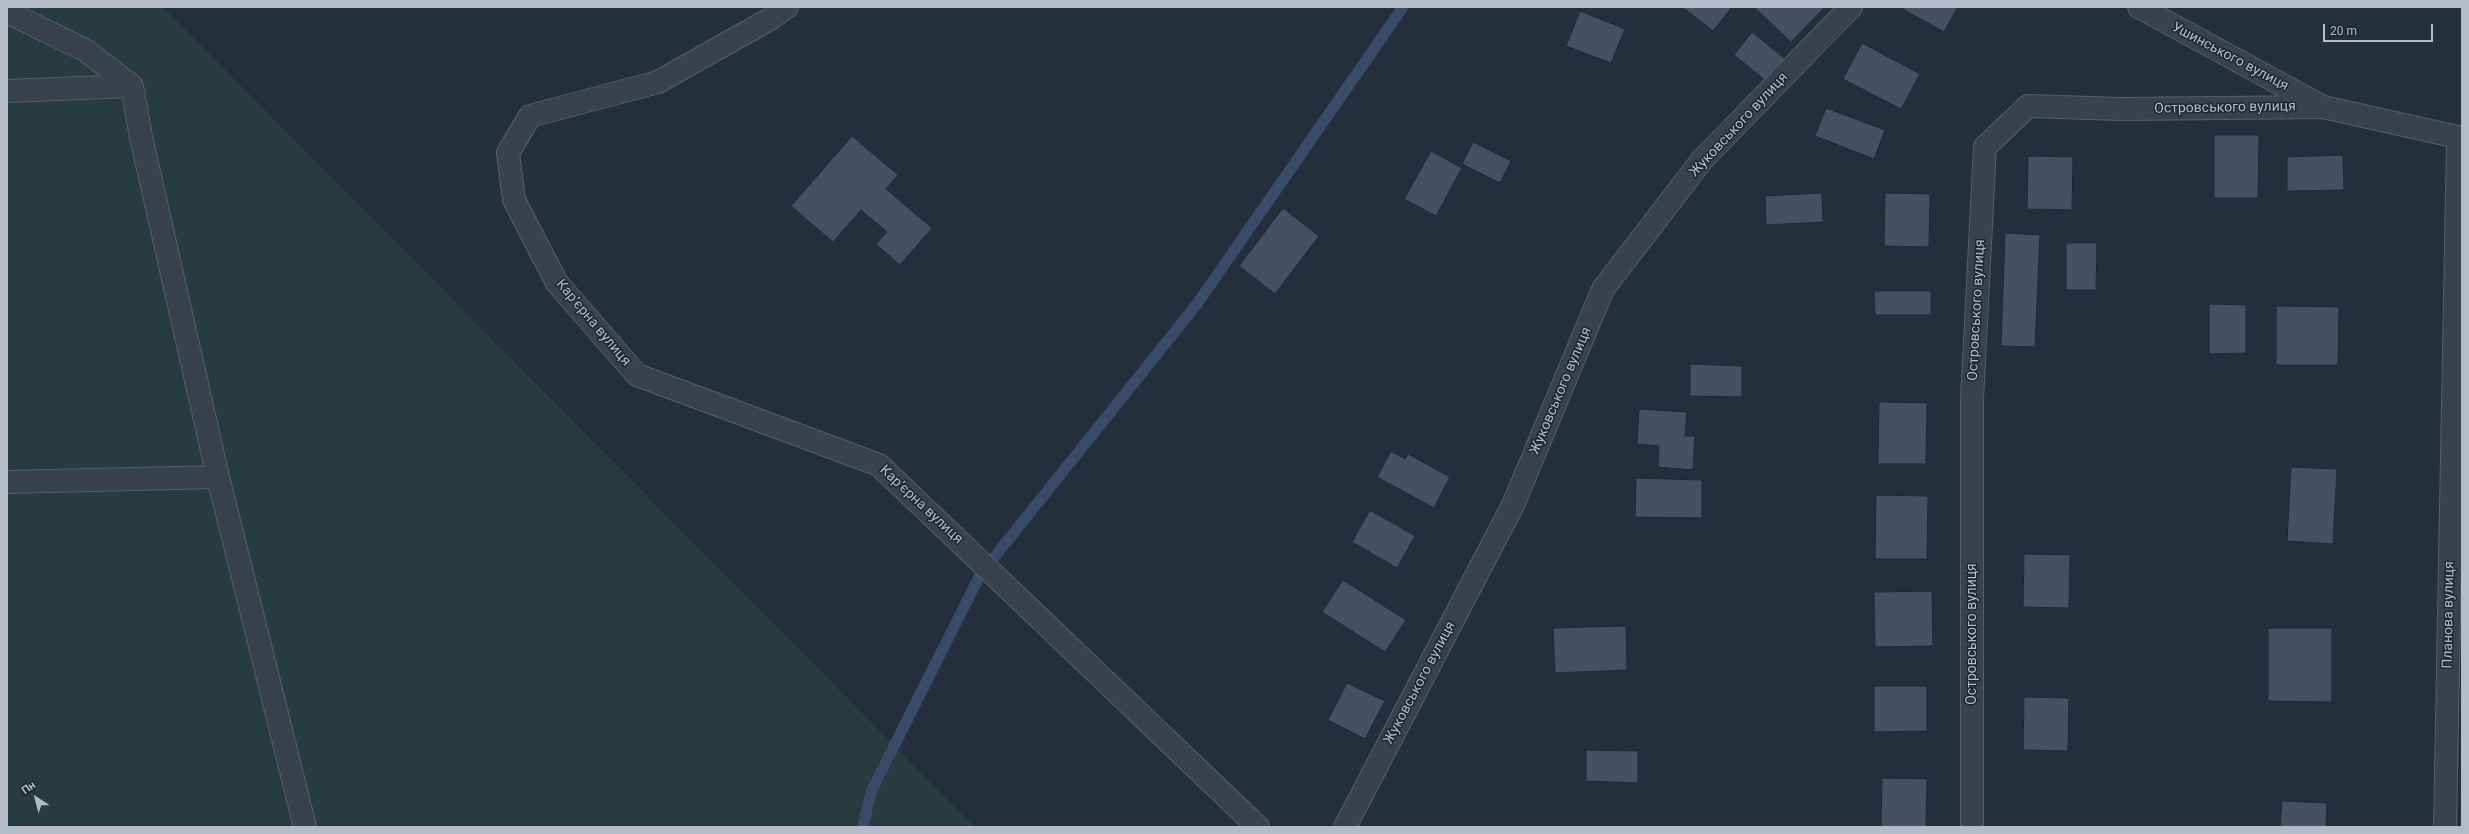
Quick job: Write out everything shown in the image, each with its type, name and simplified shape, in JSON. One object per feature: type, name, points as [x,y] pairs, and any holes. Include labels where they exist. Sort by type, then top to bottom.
[{"type":"street","name":"Карʼєрна вулиця","points":[[787,7],[770,19],[658,82],[530,116],[508,153],[514,200],[556,283],[637,374],[879,465],[968,548],[1258,827]]},
{"type":"street","name":"Жуковського вулиця","points":[[1345,827],[1513,505],[1603,289],[1702,160],[1851,7]]},
{"type":"street","name":"Ушинського вулиця","points":[[2139,7],[2323,107],[2460,139]]},
{"type":"street","points":[[7,12],[85,50],[132,86],[141,137],[218,478],[305,827]]},
{"type":"street","points":[[7,91],[132,86]]},
{"type":"street","name":"Островського вулиця","points":[[1972,827],[1972,399],[1985,147],[2028,106],[2121,109],[2323,107]]},
{"type":"street","name":"Планова вулиця","points":[[2445,827],[2460,139]]},
{"type":"street","points":[[7,482],[218,478]]},
{"type":"green space","points":[[7,7],[163,7],[975,827],[7,827]]},
{"type":"building","points":[[1682,7],[1732,7],[1713,31]]},
{"type":"building","points":[[1754,7],[1825,7],[1791,42]]},
{"type":"building","points":[[1899,7],[1958,7],[1944,32]]},
{"type":"building","points":[[1580,11],[1625,29],[1611,63],[1566,46]]},
{"type":"building","points":[[1752,32],[1785,59],[1766,81],[1734,55]]},
{"type":"building","points":[[1862,43],[1920,74],[1901,109],[1843,79]]},
{"type":"building","points":[[1826,108],[1885,130],[1874,159],[1815,136]]},
{"type":"building","points":[[2214,135],[2259,135],[2258,198],[2214,198]]},
{"type":"building","points":[[852,136],[898,175],[886,189],[932,228],[900,265],[876,244],[887,232],[861,210],[833,242],[791,206]]},
{"type":"building","points":[[1473,142],[1511,161],[1500,183],[1462,164]]},
{"type":"building","points":[[1431,151],[1462,168],[1436,216],[1404,199]]},
{"type":"building","points":[[2343,155],[2344,190],[2287,191],[2287,157]]},
{"type":"building","points":[[2028,156],[2073,157],[2072,210],[2027,209]]},
{"type":"building","points":[[1822,193],[1823,222],[1766,225],[1765,196]]},
{"type":"building","points":[[1885,193],[1930,194],[1929,247],[1884,246]]},
{"type":"building","points":[[1283,208],[1319,236],[1275,294],[1239,266]]},
{"type":"building","points":[[2005,233],[2040,235],[2035,347],[2001,346]]},
{"type":"building","points":[[2066,243],[2097,243],[2096,290],[2066,290]]},
{"type":"building","points":[[1874,291],[1931,291],[1931,315],[1875,315]]},
{"type":"building","points":[[2209,304],[2246,305],[2246,353],[2209,354]]},
{"type":"building","points":[[2276,306],[2339,307],[2338,365],[2276,365]]},
{"type":"building","points":[[1690,364],[1742,366],[1742,397],[1690,396]]},
{"type":"building","points":[[1879,402],[1927,403],[1926,464],[1878,464]]},
{"type":"building","points":[[1639,409],[1687,412],[1685,436],[1695,436],[1693,470],[1658,467],[1659,446],[1637,444]]},
{"type":"building","points":[[1391,451],[1405,459],[1408,454],[1450,477],[1434,508],[1377,477]]},
{"type":"building","points":[[2291,467],[2337,469],[2333,544],[2287,541]]},
{"type":"building","points":[[1636,478],[1702,480],[1702,518],[1635,517]]},
{"type":"building","points":[[1876,495],[1928,496],[1927,559],[1875,559]]},
{"type":"building","points":[[1370,510],[1415,536],[1397,568],[1352,542]]},
{"type":"building","points":[[2024,554],[2070,555],[2069,608],[2023,607]]},
{"type":"building","points":[[1343,580],[1406,620],[1385,652],[1322,612]]},
{"type":"building","points":[[1932,591],[1933,646],[1875,647],[1874,592]]},
{"type":"building","points":[[1626,626],[1627,670],[1555,673],[1553,628]]},
{"type":"building","points":[[2268,628],[2332,628],[2332,702],[2268,701]]},
{"type":"building","points":[[1347,683],[1385,701],[1365,739],[1328,720]]},
{"type":"building","points":[[1874,686],[1927,686],[1927,731],[1874,732]]},
{"type":"building","points":[[2024,697],[2069,698],[2068,751],[2023,750]]},
{"type":"building","points":[[1586,750],[1638,751],[1638,783],[1586,781]]},
{"type":"building","points":[[1882,778],[1927,779],[1926,827],[1881,827]]},
{"type":"building","points":[[2282,801],[2327,803],[2326,827],[2280,827]]},
{"type":"waterway","points":[[863,827],[871,792],[980,575],[1197,304],[1403,7]]}]
